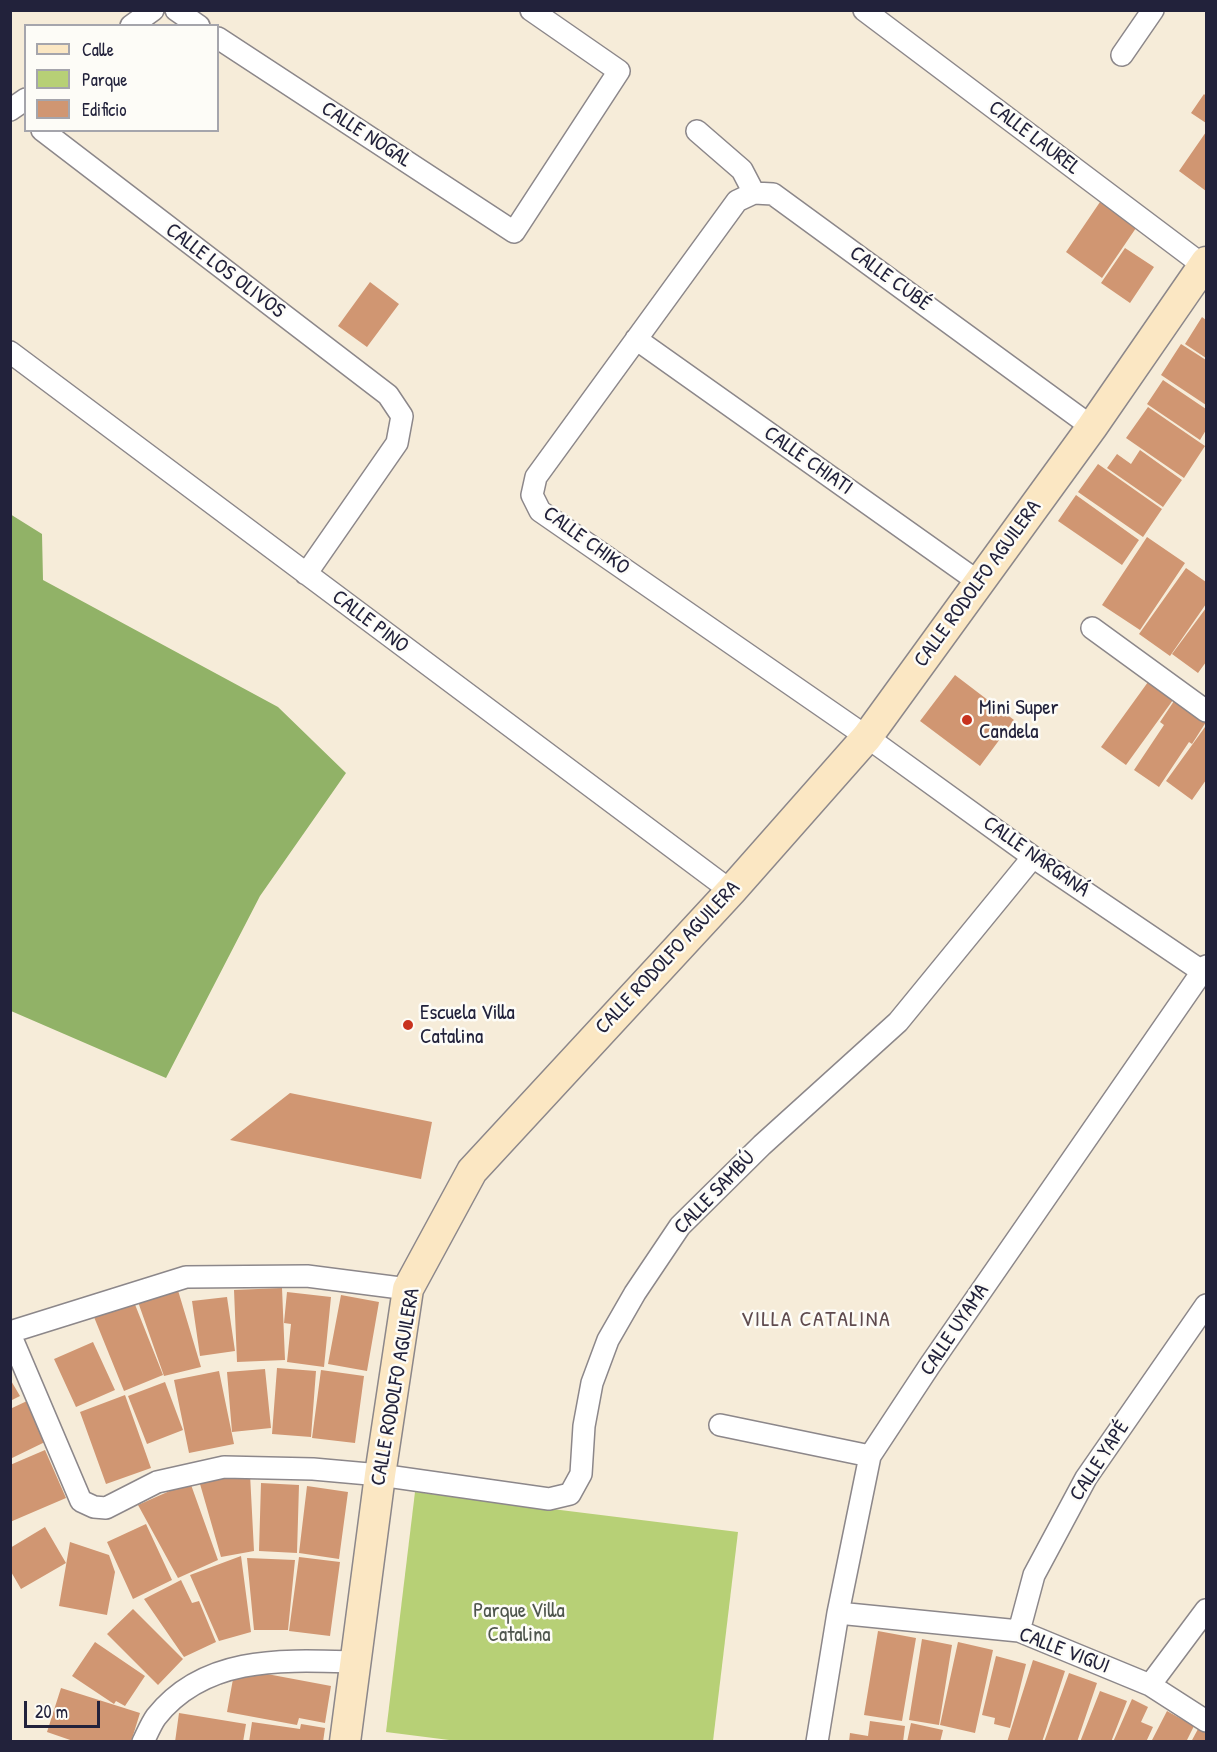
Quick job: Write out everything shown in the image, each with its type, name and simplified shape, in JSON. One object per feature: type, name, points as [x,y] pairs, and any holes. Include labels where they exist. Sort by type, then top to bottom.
[{"type":"street","points":[[134,24],[153,10]]},
{"type":"street","points":[[176,10],[196,24]]},
{"type":"street","name":"CALLE NOGAL","points":[[219,39],[514,232],[619,71],[531,10]]},
{"type":"street","name":"CALLE LAUREL","points":[[864,10],[1205,264]]},
{"type":"street","points":[[1122,55],[1153,10]]},
{"type":"street","points":[[697,131],[742,170],[754,193]]},
{"type":"street","name":"CALLE LOS OLIVOS","points":[[45,132],[388,395],[402,416],[397,444],[306,574]]},
{"type":"street","name":"CALLE CHIKO","points":[[754,193],[737,201],[536,477],[532,495],[540,511],[867,737]]},
{"type":"street","name":"CALLE CUBÉ","points":[[754,193],[773,194],[1092,427]]},
{"type":"street","name":"CALLE RODOLFO AGUILERA","points":[[345,1742],[380,1475],[408,1289],[472,1171],[732,891],[867,737],[1092,427],[1205,264]]},
{"type":"street","name":"CALLE CHIATI","points":[[636,339],[980,583]]},
{"type":"street","name":"CALLE PINO","points":[[10,352],[732,891]]},
{"type":"street","points":[[1092,628],[1206,711]]},
{"type":"street","name":"CALLE NARGANÁ","points":[[867,737],[1033,857],[1205,970]]},
{"type":"street","name":"CALLE SAMBÚ","points":[[10,1333],[81,1501],[94,1507],[106,1508],[157,1482],[224,1467],[313,1469],[380,1475],[549,1499],[570,1494],[581,1474],[584,1426],[592,1383],[608,1340],[635,1293],[680,1226],[762,1145],[898,1022],[1033,857]]},
{"type":"street","name":"CALLE UYAMA","points":[[817,1742],[838,1613],[870,1456],[930,1365],[1205,970]]},
{"type":"street","points":[[10,1333],[186,1277],[307,1276],[408,1289]]},
{"type":"street","name":"CALLE YAPÉ","points":[[1019,1631],[1034,1575],[1086,1478],[1206,1305]]},
{"type":"street","points":[[720,1425],[870,1456]]},
{"type":"street","points":[[1150,1685],[1206,1610]]},
{"type":"street","name":"CALLE VIGUI","points":[[838,1613],[1019,1631],[1150,1685],[1206,1721]]},
{"type":"street","points":[[143,1742],[155,1718],[179,1695],[203,1680],[235,1666],[266,1662],[355,1662]]},
{"type":"green space","points":[[10,514],[42,534],[43,580],[278,707],[346,773],[260,896],[166,1078],[11,1011]]},
{"type":"green space","name":"Parque Villa Catalina","points":[[415,1492],[738,1532],[713,1741],[465,1742],[386,1732]]},
{"type":"building","points":[[1204,94],[1206,96],[1206,123],[1191,113]]},
{"type":"building","points":[[1206,132],[1206,191],[1179,171]]},
{"type":"building","points":[[1100,202],[1136,228],[1102,278],[1066,252]]},
{"type":"building","points":[[1125,248],[1154,267],[1130,303],[1101,283]]},
{"type":"building","points":[[370,282],[399,304],[367,347],[338,326]]},
{"type":"building","points":[[1202,317],[1206,320],[1206,358],[1185,344]]},
{"type":"building","points":[[1181,344],[1206,360],[1206,405],[1161,375]]},
{"type":"building","points":[[1163,380],[1206,409],[1206,430],[1200,440],[1147,404]]},
{"type":"building","points":[[1148,407],[1205,446],[1184,478],[1126,438]]},
{"type":"building","points":[[1140,450],[1182,480],[1163,507],[1107,468],[1117,454],[1131,464]]},
{"type":"building","points":[[1098,464],[1162,509],[1143,537],[1078,492]]},
{"type":"building","points":[[1076,495],[1139,540],[1122,565],[1058,521]]},
{"type":"building","points":[[1147,537],[1185,563],[1140,630],[1102,605]]},
{"type":"building","points":[[1186,568],[1206,582],[1206,604],[1170,656],[1139,634]]},
{"type":"building","points":[[1206,608],[1206,662],[1198,673],[1172,654]]},
{"type":"building","name":"Mini Super Candela","points":[[955,675],[1014,720],[980,766],[920,721]]},
{"type":"building","points":[[1148,682],[1173,700],[1126,765],[1101,747]]},
{"type":"building","points":[[1174,701],[1206,722],[1192,744],[1189,742],[1159,787],[1134,770],[1164,725],[1160,722]]},
{"type":"building","points":[[1205,727],[1206,780],[1192,800],[1166,781]]},
{"type":"building","points":[[290,1093],[432,1122],[421,1179],[230,1140]]},
{"type":"building","points":[[177,1287],[201,1367],[164,1376],[137,1299]]},
{"type":"building","points":[[282,1288],[285,1360],[237,1362],[234,1290]]},
{"type":"building","points":[[287,1292],[331,1297],[324,1367],[287,1362],[291,1324],[284,1323]]},
{"type":"building","points":[[341,1295],[379,1302],[367,1371],[328,1364]]},
{"type":"building","points":[[227,1297],[235,1351],[200,1356],[192,1301]]},
{"type":"building","points":[[134,1302],[163,1375],[124,1391],[94,1317]]},
{"type":"building","points":[[93,1342],[115,1390],[76,1407],[54,1359]]},
{"type":"building","points":[[277,1368],[316,1371],[311,1437],[272,1434]]},
{"type":"building","points":[[265,1369],[271,1428],[232,1432],[227,1372]]},
{"type":"building","points":[[321,1370],[364,1376],[355,1443],[312,1438]]},
{"type":"building","points":[[219,1371],[234,1444],[189,1453],[174,1380]]},
{"type":"building","points":[[10,1379],[20,1396],[10,1401]]},
{"type":"building","points":[[165,1382],[183,1430],[147,1444],[128,1396]]},
{"type":"building","points":[[125,1395],[151,1468],[106,1484],[80,1412]]},
{"type":"building","points":[[27,1401],[47,1441],[10,1459],[10,1409]]},
{"type":"building","points":[[45,1450],[66,1498],[10,1522],[10,1465]]},
{"type":"building","points":[[250,1474],[254,1551],[221,1557],[198,1477]]},
{"type":"building","points":[[190,1482],[218,1560],[178,1578],[138,1505]]},
{"type":"building","points":[[261,1483],[299,1485],[297,1553],[259,1551]]},
{"type":"building","points":[[307,1486],[348,1492],[339,1559],[299,1553]]},
{"type":"building","points":[[146,1524],[172,1580],[133,1599],[107,1542]]},
{"type":"building","points":[[45,1527],[66,1563],[21,1589],[10,1570],[10,1548]]},
{"type":"building","points":[[70,1542],[109,1555],[115,1572],[107,1615],[59,1606]]},
{"type":"building","points":[[241,1556],[251,1632],[219,1641],[190,1575]]},
{"type":"building","points":[[299,1557],[340,1562],[330,1636],[289,1631]]},
{"type":"building","points":[[247,1558],[295,1560],[288,1630],[254,1630]]},
{"type":"building","points":[[181,1580],[192,1603],[199,1601],[216,1642],[184,1657],[144,1599]]},
{"type":"building","points":[[133,1609],[183,1659],[158,1685],[107,1634]]},
{"type":"building","points":[[878,1631],[916,1638],[902,1721],[864,1715]]},
{"type":"building","points":[[922,1639],[952,1645],[939,1725],[909,1720]]},
{"type":"building","points":[[95,1642],[145,1676],[125,1706],[116,1701],[114,1704],[72,1676]]},
{"type":"building","points":[[958,1642],[993,1650],[975,1733],[940,1725]]},
{"type":"building","points":[[996,1656],[1026,1664],[1010,1728],[994,1724],[995,1718],[982,1715]]},
{"type":"building","points":[[1033,1660],[1065,1671],[1042,1742],[1007,1742]]},
{"type":"building","points":[[235,1668],[331,1686],[325,1723],[299,1718],[297,1725],[227,1712]]},
{"type":"building","points":[[1069,1673],[1097,1683],[1077,1742],[1044,1742]]},
{"type":"building","points":[[61,1688],[140,1713],[131,1742],[76,1742],[47,1732]]},
{"type":"building","points":[[1100,1691],[1127,1701],[1111,1742],[1080,1742]]},
{"type":"building","points":[[1132,1699],[1148,1707],[1141,1722],[1153,1727],[1146,1742],[1113,1742]]},
{"type":"building","points":[[1167,1711],[1194,1726],[1186,1742],[1151,1742]]},
{"type":"building","points":[[179,1713],[246,1724],[243,1742],[175,1742]]},
{"type":"building","points":[[870,1721],[905,1726],[903,1742],[849,1742],[850,1733],[868,1736]]},
{"type":"building","points":[[252,1722],[300,1729],[301,1724],[325,1728],[323,1742],[249,1742]]},
{"type":"building","points":[[911,1723],[943,1730],[940,1742],[907,1742]]},
{"type":"building","points":[[1198,1729],[1206,1733],[1206,1742],[1191,1742]]},
{"type":"place","name":"Mini Super Candela","points":[[967,720]]},
{"type":"place","name":"Escuela Villa Catalina","points":[[408,1025]]},
{"type":"district","name":"VILLA CATALINA","points":[[816,1320]]}]
